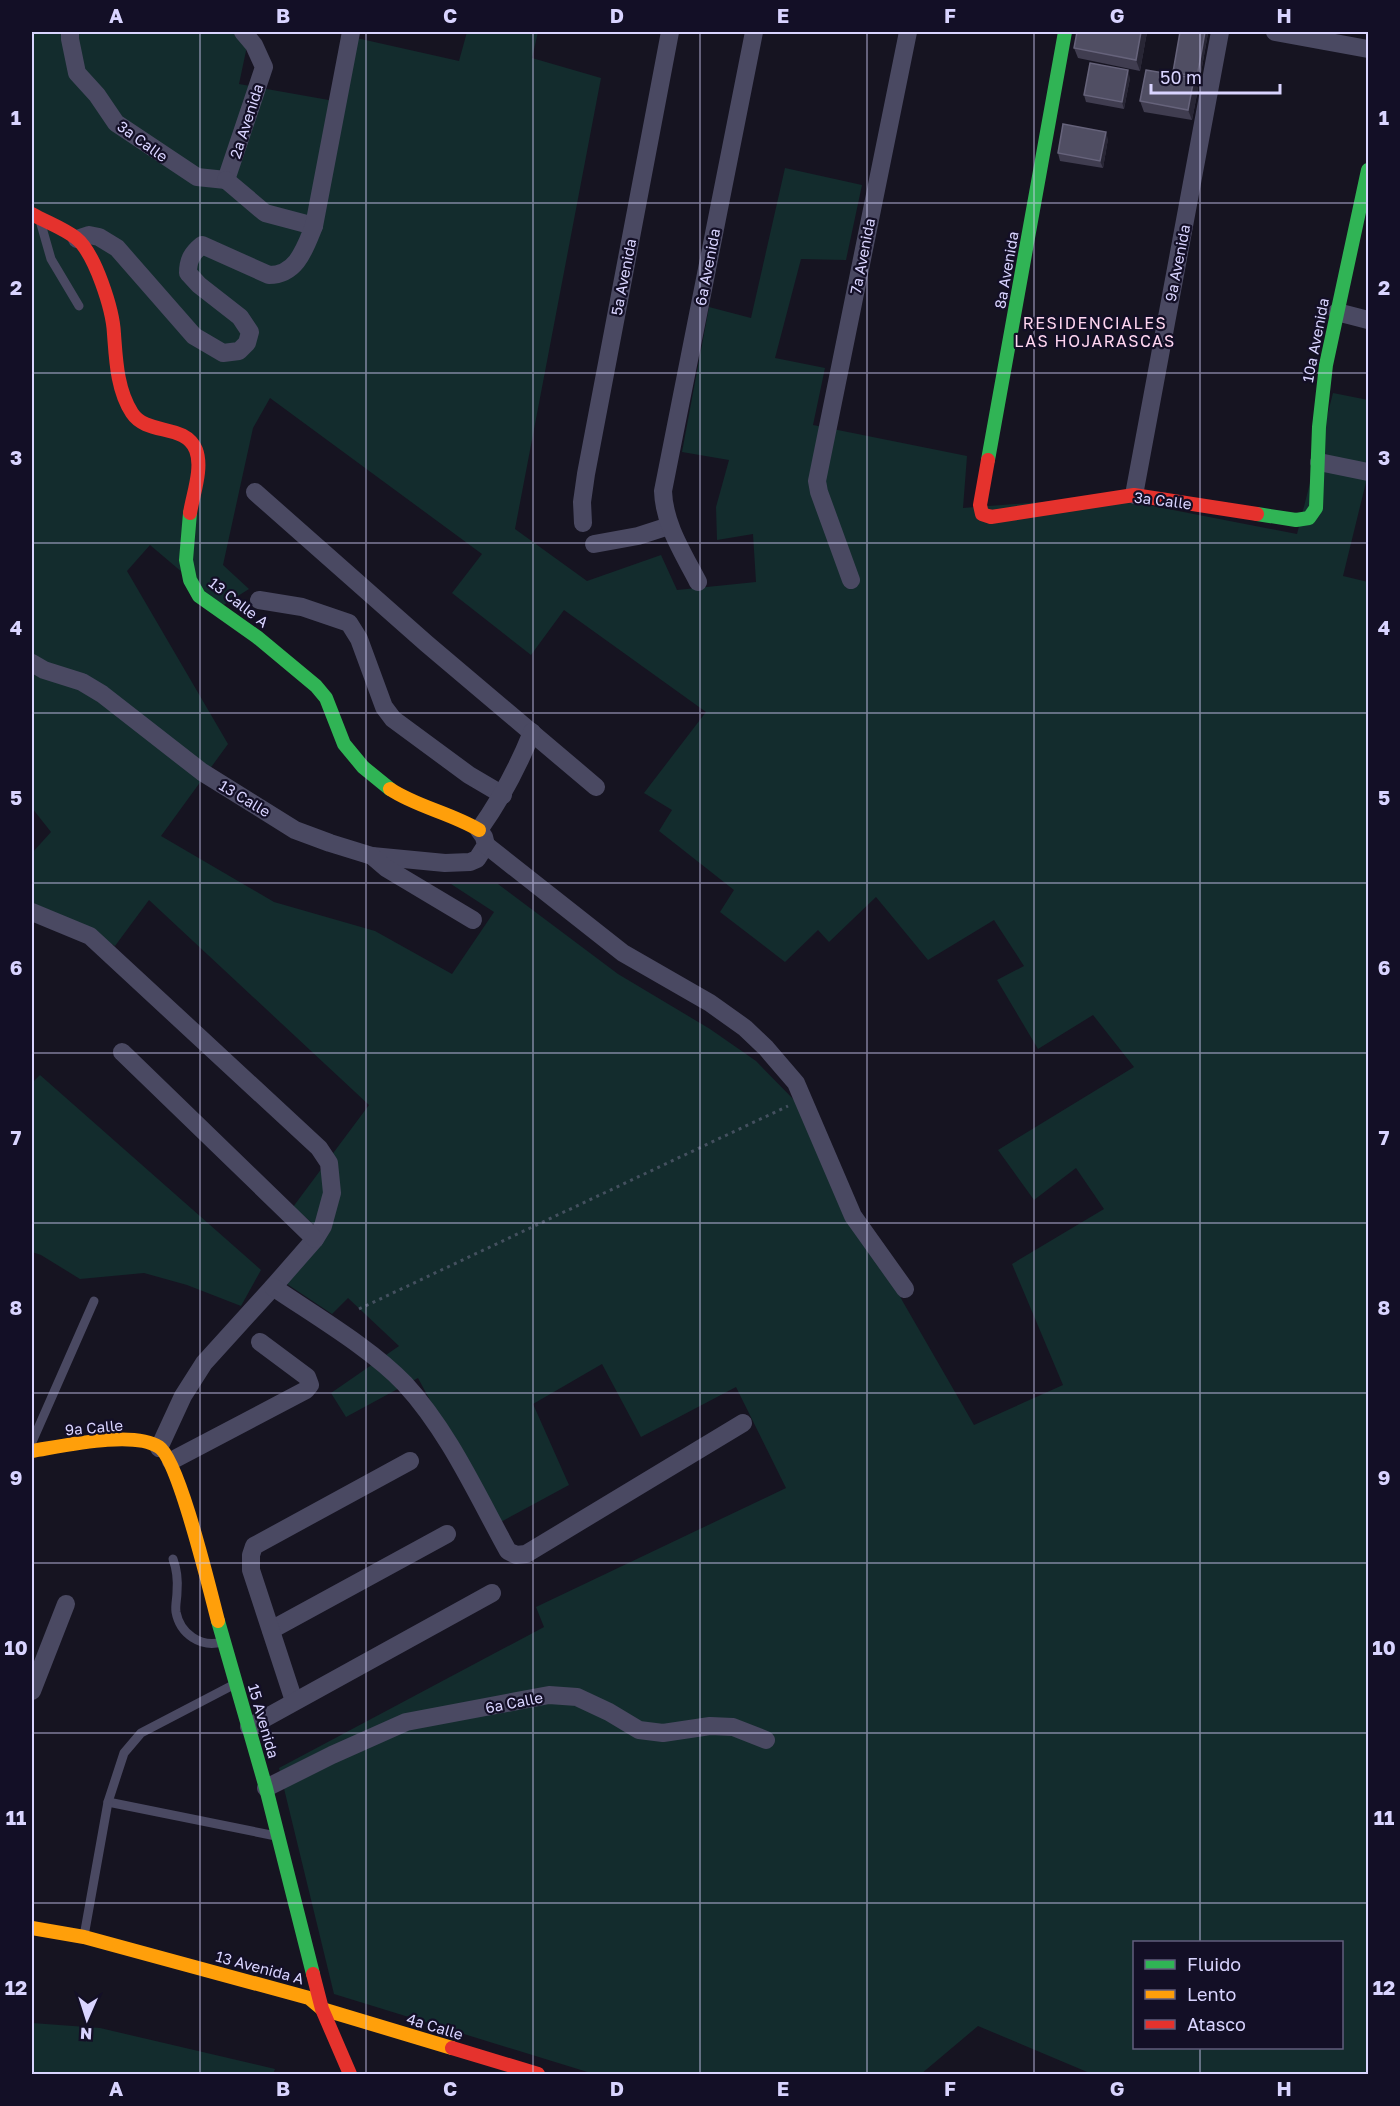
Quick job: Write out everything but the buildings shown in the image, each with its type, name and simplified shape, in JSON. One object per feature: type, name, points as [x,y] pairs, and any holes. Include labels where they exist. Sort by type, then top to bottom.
[{"type":"street","name":"2a Avenida","points":[[226,180],[264,67],[254,45],[243,32]]},
{"type":"street","points":[[36,216],[77,238],[89,235],[99,237],[117,248],[194,336],[223,353],[239,351],[247,343],[250,332],[240,316],[199,285],[188,273],[188,263],[193,253],[202,245],[269,276],[291,270],[304,250],[314,226],[351,32]]},
{"type":"street","name":"5a Avenida","points":[[583,523],[582,502],[586,474],[670,32]]},
{"type":"street","name":"6a Avenida","points":[[673,534],[663,502],[663,491],[754,32]]},
{"type":"street","name":"7a Avenida","points":[[851,580],[817,482],[908,32]]},
{"type":"street","name":"8a Avenida","points":[[982,514],[980,505],[1065,32]]},
{"type":"street","name":"9a Avenida","points":[[1134,495],[1220,32]]},
{"type":"street","points":[[1275,32],[1368,49]]},
{"type":"street","name":"3a Calle","points":[[70,35],[77,73],[116,123],[197,177],[226,180]]},
{"type":"street","name":"10a Avenida","points":[[1309,518],[1316,508],[1322,396],[1330,338],[1368,170]]},
{"type":"street","points":[[226,180],[265,213],[314,226]]},
{"type":"street","name":"13 Calle A","points":[[77,238],[102,282],[114,327],[116,368],[125,399],[133,415],[148,426],[174,431],[192,442],[197,452],[199,463],[189,517],[186,560],[190,580],[200,596],[257,637],[316,686],[326,698],[344,744],[363,767],[393,791],[447,816],[464,821],[482,843]]},
{"type":"street","points":[[1337,312],[1368,320]]},
{"type":"street","points":[[1319,462],[1368,472]]},
{"type":"street","points":[[255,492],[427,644],[596,787]]},
{"type":"street","name":"3a Calle","points":[[982,514],[992,517],[1134,495],[1296,520],[1309,518]]},
{"type":"street","points":[[594,544],[638,536],[673,534],[698,582]]},
{"type":"street","points":[[259,600],[302,607],[350,623],[359,639],[384,707],[393,719],[469,775],[503,795]]},
{"type":"street","name":"13 Calle","points":[[32,663],[44,670],[82,682],[102,694],[202,772],[295,830],[372,856],[445,862],[470,862],[477,859],[482,843]]},
{"type":"street","points":[[532,732],[482,843],[622,953],[710,1003],[745,1028],[766,1048],[796,1083],[854,1216],[905,1289]]},
{"type":"street","points":[[372,856],[386,868],[473,920]]},
{"type":"street","points":[[32,912],[90,936],[320,1148],[329,1163],[332,1193],[323,1226],[315,1239],[204,1363],[183,1396],[165,1454]]},
{"type":"street","points":[[122,1052],[315,1239]]},
{"type":"street","points":[[273,1287],[359,1346],[405,1384],[448,1444],[508,1551],[516,1555],[526,1554],[743,1423]]},
{"type":"street","points":[[165,1454],[306,1390],[310,1385],[307,1377],[260,1342]]},
{"type":"street","name":"9a Calle","points":[[32,1451],[114,1440],[143,1440],[165,1454]]},
{"type":"street","name":"15 Avenida","points":[[165,1454],[179,1483],[237,1683],[322,2009],[350,2074]]},
{"type":"street","points":[[294,1701],[251,1570],[251,1555],[254,1546],[410,1461]]},
{"type":"street","points":[[271,1630],[447,1534]]},
{"type":"street","points":[[249,1726],[492,1593]]},
{"type":"street","points":[[32,1691],[66,1604]]},
{"type":"street","name":"6a Calle","points":[[266,1788],[406,1722],[549,1695],[577,1697],[639,1730],[663,1733],[710,1726],[733,1727],[766,1740]]},
{"type":"street","name":"13 Avenida A","points":[[32,1928],[84,1938],[309,1998],[322,2009]]},
{"type":"street","points":[[43,1944],[114,1957],[182,1978]]},
{"type":"street","points":[[307,2016],[322,2009]]},
{"type":"street","name":"4a Calle","points":[[322,2009],[538,2074]]},
{"type":"lane","points":[[36,216],[51,260],[79,306]]},
{"type":"lane","points":[[32,1442],[94,1301]]},
{"type":"lane","points":[[173,1559],[177,1571],[176,1611],[183,1628],[198,1642],[205,1645],[224,1642]]},
{"type":"lane","points":[[84,1938],[108,1802],[124,1754],[141,1734],[237,1683]]},
{"type":"lane","points":[[108,1802],[278,1837]]},
{"type":"path","points":[[359,1309],[803,1099]]},
{"type":"green space","points":[[32,32],[250,32],[239,84],[340,102],[352,37],[459,61],[467,32],[538,32],[532,58],[601,78],[515,529],[587,581],[661,555],[677,590],[756,582],[753,534],[717,540],[716,507],[729,460],[682,452],[709,307],[751,318],[785,168],[862,185],[846,260],[801,259],[775,358],[825,368],[813,425],[967,456],[963,508],[1106,497],[1297,534],[1333,393],[1368,400],[1368,474],[1343,576],[1368,582],[1368,2074],[1092,2074],[978,2026],[921,2074],[594,2074],[334,1994],[279,1768],[544,1627],[536,1607],[786,1488],[736,1387],[641,1437],[602,1364],[533,1404],[569,1485],[497,1524],[418,1378],[346,1417],[331,1393],[399,1346],[348,1298],[332,1314],[284,1282],[324,1233],[293,1207],[369,1105],[149,900],[115,946],[67,918],[32,904],[32,853],[51,832],[32,808]],"holes":[[[270,398],[482,554],[452,593],[531,655],[564,610],[706,712],[644,793],[672,810],[659,831],[734,890],[720,912],[785,962],[818,930],[829,942],[876,897],[928,960],[994,920],[1024,966],[997,980],[1038,1049],[1093,1015],[1134,1067],[998,1150],[1034,1200],[1076,1168],[1104,1209],[1012,1264],[1063,1385],[974,1425],[903,1302],[800,1106],[756,1061],[710,1029],[618,974],[498,884],[451,884],[494,912],[452,974],[375,931],[274,902],[161,836],[228,744],[127,571],[150,545],[222,606],[249,589],[223,565],[253,428]]]},
{"type":"green space","points":[[40,1075],[261,1270],[241,1306],[187,1285],[144,1273],[80,1279],[32,1252],[32,1083]]},
{"type":"green space","points":[[32,2023],[100,2028],[275,2069],[273,2074],[32,2074]]},
{"type":"traffic: fast","points":[[988,460],[1065,32]]},
{"type":"traffic: fast","points":[[1257,514],[1296,520],[1309,518],[1316,508],[1319,427],[1326,365],[1368,170]]},
{"type":"traffic: fast","points":[[190,513],[186,560],[190,580],[199,596],[257,637],[316,686],[326,698],[344,744],[363,767],[390,789]]},
{"type":"traffic: fast","points":[[218,1621],[266,1788],[313,1974]]},
{"type":"traffic: slow","points":[[390,789],[411,801],[479,830]]},
{"type":"traffic: slow","points":[[32,1451],[116,1439],[147,1442],[159,1447],[176,1475],[218,1621]]},
{"type":"traffic: slow","points":[[32,1928],[84,1937],[309,1998],[322,2009],[452,2048]]},
{"type":"traffic: jam","points":[[32,214],[76,238],[90,256],[102,283],[110,311],[120,385],[132,413],[147,425],[183,436],[196,450],[198,473],[190,513]]},
{"type":"traffic: jam","points":[[988,460],[980,505],[982,514],[991,517],[1134,495],[1257,514]]},
{"type":"traffic: jam","points":[[313,1974],[322,2009],[350,2074]]},
{"type":"traffic: jam","points":[[452,2048],[538,2074]]},
{"type":"district","name":"RESIDENCIALES LAS HOJARASCAS","points":[[1095,332]]}]
